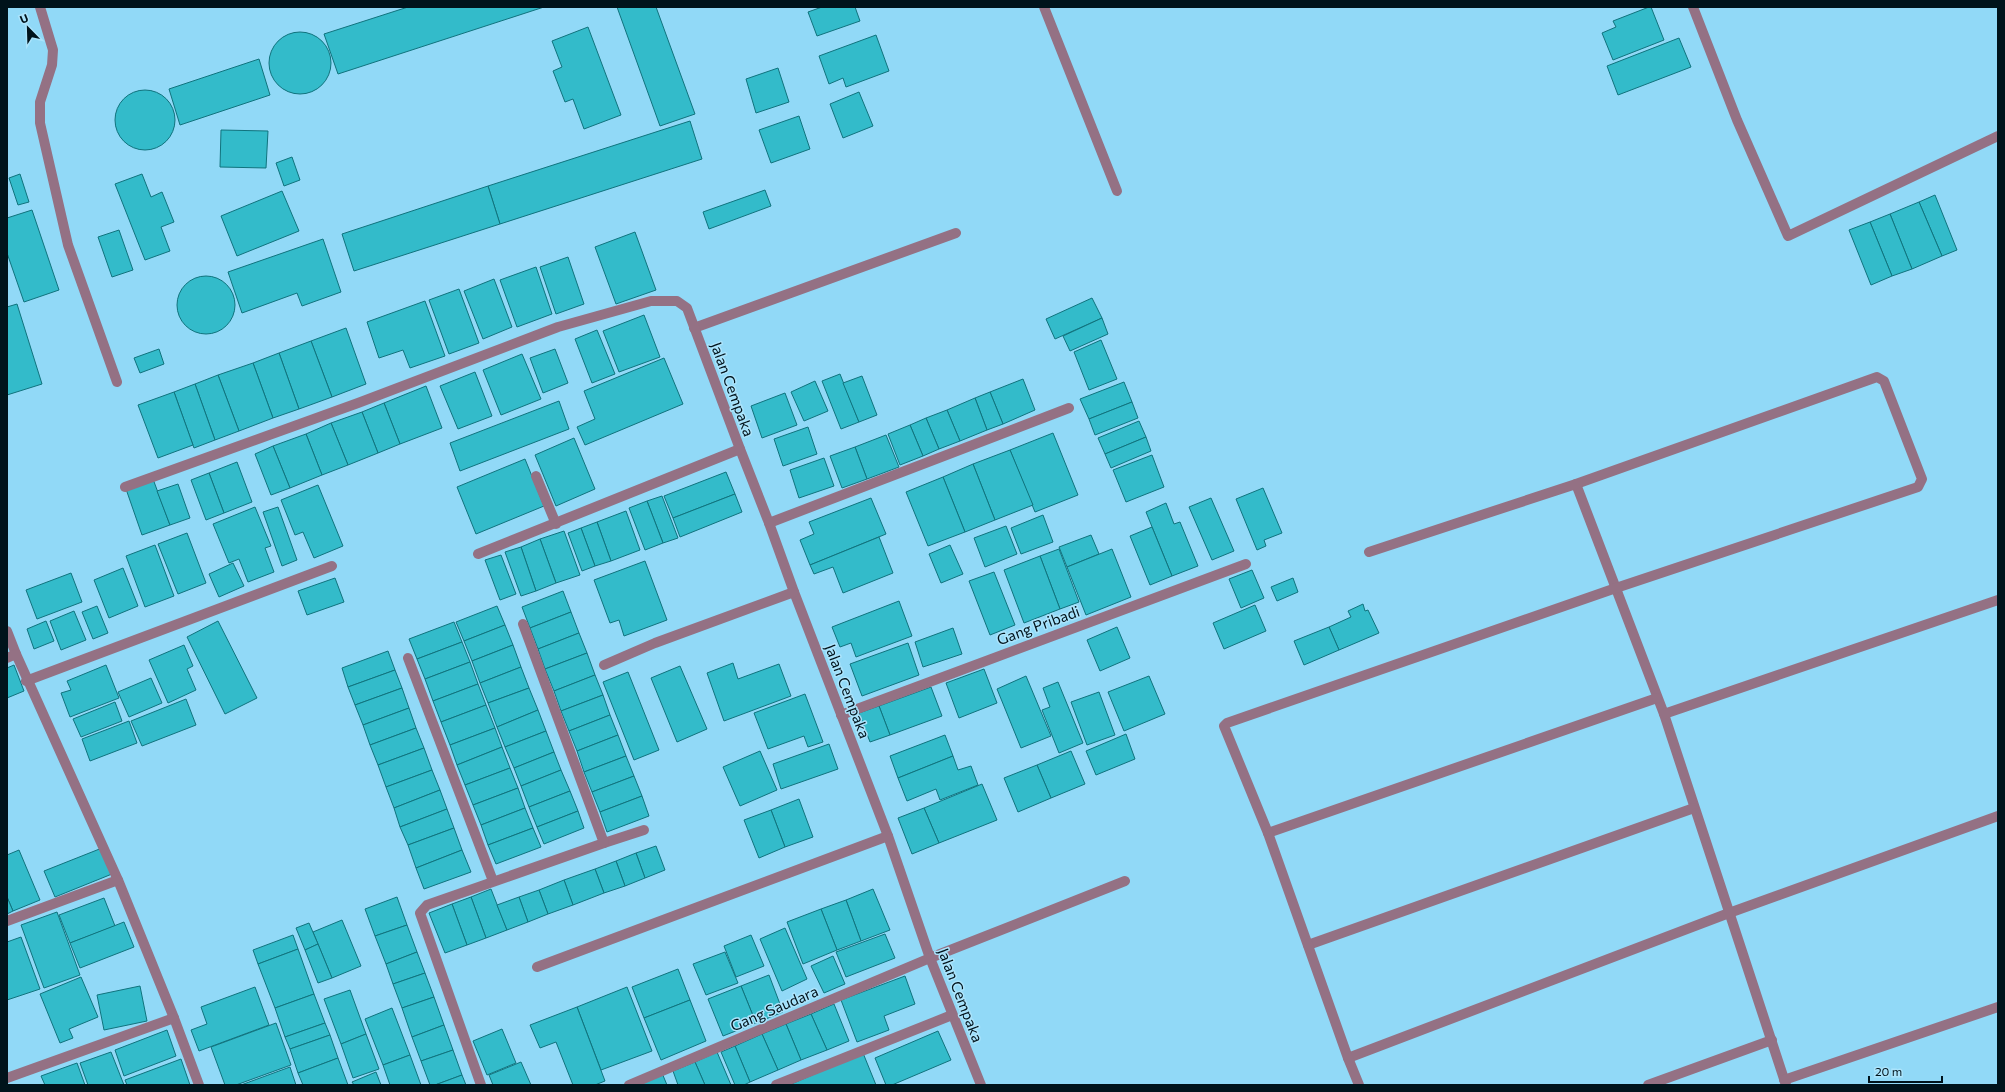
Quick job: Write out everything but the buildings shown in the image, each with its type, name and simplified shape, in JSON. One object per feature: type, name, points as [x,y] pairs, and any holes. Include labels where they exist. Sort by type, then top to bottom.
[{"type":"street","points":[[40,7],[53,50],[52,65],[40,102],[40,123],[68,245],[117,382]]},
{"type":"street","points":[[1044,7],[1118,191]]},
{"type":"street","points":[[1693,7],[1737,120],[1788,236],[1998,136]]},
{"type":"street","points":[[694,328],[956,233]]},
{"type":"street","name":"Jalan Cempaka","points":[[125,487],[358,403],[558,327],[651,301],[677,301],[687,308],[888,836],[930,958],[952,1015],[982,1085]]},
{"type":"street","points":[[1359,1085],[1268,833],[1224,726],[1228,722],[1616,588],[1918,487],[1922,479],[1884,381],[1878,377],[1576,484],[1369,552]]},
{"type":"street","points":[[770,523],[1069,408]]},
{"type":"street","points":[[478,554],[740,449]]},
{"type":"street","points":[[536,476],[556,524]]},
{"type":"street","points":[[1576,484],[1664,714],[1785,1082],[1998,1007]]},
{"type":"street","name":"Gang Pribadi","points":[[841,715],[1246,564]]},
{"type":"street","points":[[26,681],[332,566]]},
{"type":"street","points":[[604,665],[655,643],[794,592]]},
{"type":"street","points":[[1664,714],[1998,600]]},
{"type":"street","points":[[524,624],[604,843]]},
{"type":"street","points":[[7,631],[12,656],[26,681],[118,880],[174,1018],[199,1085]]},
{"type":"street","points":[[408,658],[493,880]]},
{"type":"street","points":[[1268,833],[1657,698]]},
{"type":"street","points":[[1308,945],[1694,808]]},
{"type":"street","points":[[1348,1058],[1729,913],[1998,816]]},
{"type":"street","points":[[481,1085],[420,913],[428,905],[493,880],[644,830]]},
{"type":"street","points":[[537,967],[888,836]]},
{"type":"street","points":[[7,921],[118,880]]},
{"type":"street","name":"Gang Saudara","points":[[629,1085],[930,958],[1125,882]]},
{"type":"street","points":[[776,1085],[952,1015]]},
{"type":"street","points":[[7,1078],[174,1018]]},
{"type":"street","points":[[1648,1085],[1772,1040]]}]
